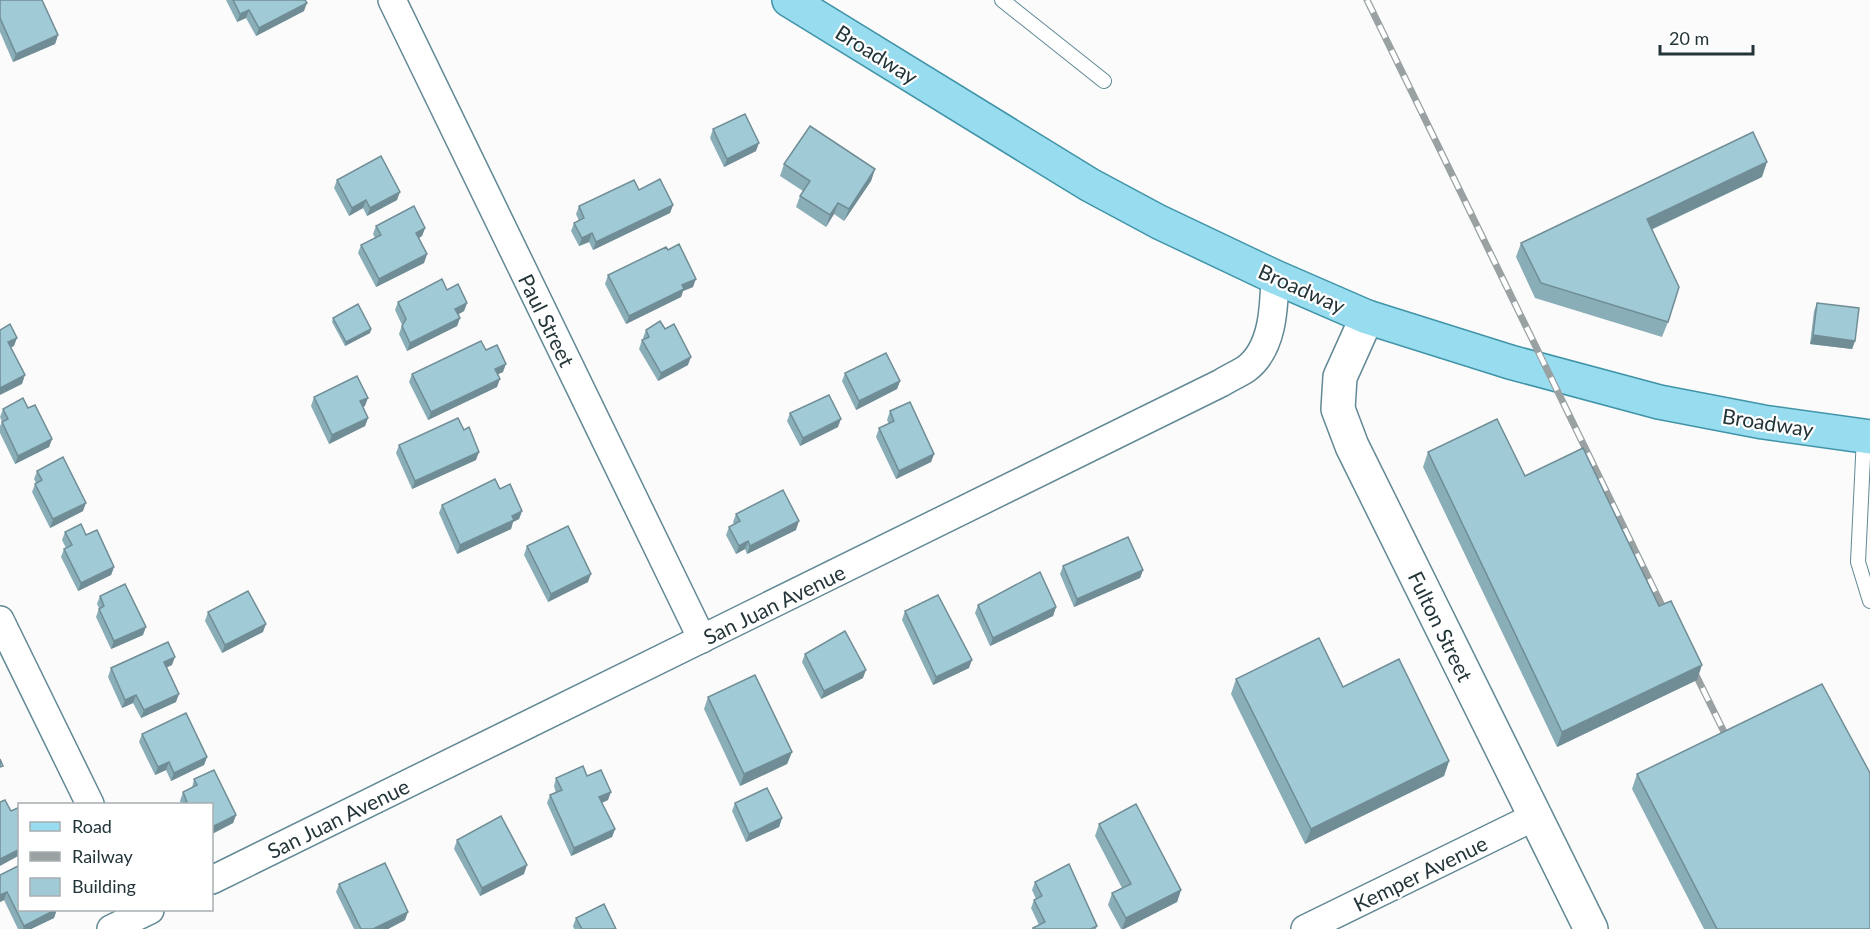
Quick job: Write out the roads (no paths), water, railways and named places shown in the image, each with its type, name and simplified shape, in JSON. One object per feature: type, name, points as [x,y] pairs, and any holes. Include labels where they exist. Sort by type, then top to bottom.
[{"type":"main road","name":"Broadway","points":[[789,0],[1090,185],[1160,222],[1275,277],[1367,317],[1510,362],[1659,402],[1763,422],[1867,437]]},
{"type":"street","name":"Paul Street","points":[[392,0],[702,639]]},
{"type":"street","name":"San Juan Avenue","points":[[213,880],[1221,383],[1247,368],[1260,353],[1273,317],[1275,277]]},
{"type":"street","name":"Fulton Street","points":[[1367,317],[1340,377],[1338,409],[1352,446],[1591,929]]},
{"type":"street","points":[[0,620],[90,803]]},
{"type":"street","name":"Kemper Avenue","points":[[1305,929],[1536,816]]},
{"type":"street","points":[[111,929],[146,915]]},
{"type":"lane","points":[[1002,0],[1104,81]]},
{"type":"lane","points":[[1867,437],[1858,562],[1870,601]]},
{"type":"railway","points":[[1367,0],[1669,620]]},
{"type":"railway","points":[[1690,663],[1729,742]]}]
